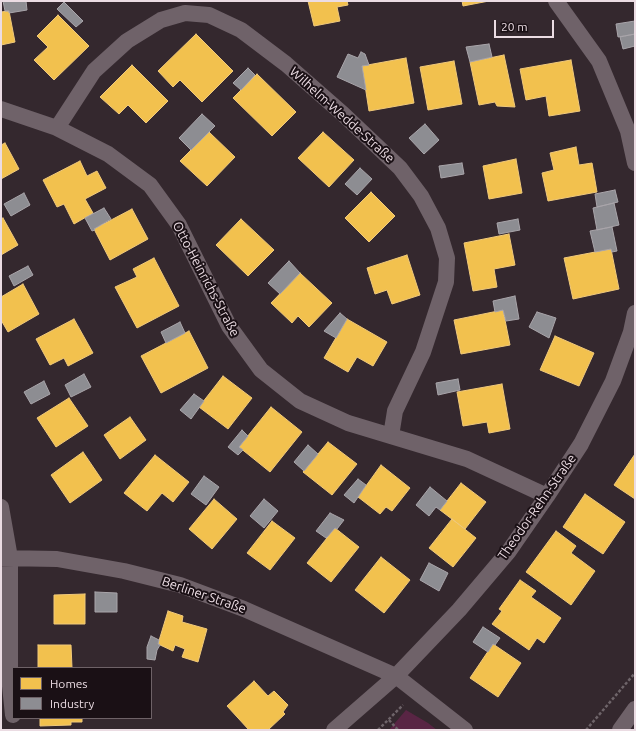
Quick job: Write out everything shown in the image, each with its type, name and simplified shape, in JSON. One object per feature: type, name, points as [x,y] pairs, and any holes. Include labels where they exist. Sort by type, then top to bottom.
[{"type":"street","points":[[556,1],[599,61],[628,131],[635,163]]},
{"type":"street","name":"Wilhelm-Wedde-Straße","points":[[57,128],[94,71],[127,41],[161,20],[185,13],[209,15],[241,30],[286,64],[342,114],[400,168],[421,196],[438,228],[447,258],[446,282],[423,352],[395,411],[391,436]]},
{"type":"street","name":"Otto-Heinrichs-Straße","points":[[1,110],[57,128],[108,154],[150,185],[179,225],[229,326],[261,370],[300,401],[348,424],[467,459],[548,496]]},
{"type":"street","name":"Theodor-Rehn-Straße","points":[[396,676],[459,610],[509,551],[548,496],[581,444],[613,381],[631,332],[635,313]]},
{"type":"street","points":[[1,507],[6,558],[12,707]]},
{"type":"street","name":"Berliner Straße","points":[[6,558],[57,559],[124,571],[180,585],[244,609],[396,676],[465,730]]},
{"type":"street","points":[[334,730],[396,676]]},
{"type":"street","points":[[620,730],[635,709]]},
{"type":"street","points":[[13,719],[14,730]]},
{"type":"path","points":[[586,730],[635,673]]},
{"type":"path","points":[[378,730],[406,702]]},
{"type":"path","points":[[389,720],[398,730]]},
{"type":"shaded area","points":[[406,710],[428,723],[437,730],[389,730]]},
{"type":"building: Homes","points":[[308,1],[347,1],[348,5],[337,7],[340,21],[314,26]]},
{"type":"building: Homes","points":[[462,1],[489,1],[463,6]]},
{"type":"building: Homes","points":[[9,11],[15,42],[1,45],[1,12]]},
{"type":"building: Homes","points":[[58,15],[89,46],[54,80],[34,60],[48,47],[37,36]]},
{"type":"building: Homes","points":[[196,34],[233,71],[202,102],[180,80],[173,87],[158,71]]},
{"type":"building: Homes","points":[[504,55],[515,107],[497,106],[495,102],[479,105],[470,62]]},
{"type":"building: Homes","points":[[406,58],[414,103],[369,111],[362,66]]},
{"type":"building: Homes","points":[[571,60],[580,111],[549,116],[546,96],[526,100],[520,69]]},
{"type":"building: Homes","points":[[454,61],[462,104],[428,110],[420,67]]},
{"type":"building: Homes","points":[[132,65],[168,101],[146,123],[128,105],[119,114],[100,97]]},
{"type":"building: Homes","points":[[257,74],[296,112],[272,136],[233,98]]},
{"type":"building: Homes","points":[[209,132],[235,157],[207,186],[180,161]]},
{"type":"building: Homes","points":[[323,132],[354,160],[329,187],[298,158]]},
{"type":"building: Homes","points":[[5,143],[19,169],[1,179],[1,145]]},
{"type":"building: Homes","points":[[576,147],[579,165],[592,163],[597,192],[548,201],[542,173],[554,170],[550,153]]},
{"type":"building: Homes","points":[[516,159],[522,193],[489,199],[483,166]]},
{"type":"building: Homes","points":[[80,161],[87,176],[97,171],[106,188],[85,199],[93,213],[74,224],[64,204],[57,207],[43,180]]},
{"type":"building: Homes","points":[[371,192],[395,216],[369,242],[345,218]]},
{"type":"building: Homes","points":[[132,209],[148,239],[110,260],[94,229]]},
{"type":"building: Homes","points":[[3,218],[18,245],[1,255],[1,219]]},
{"type":"building: Homes","points":[[241,219],[274,250],[248,276],[216,245]]},
{"type":"building: Homes","points":[[509,234],[515,265],[494,269],[497,287],[473,291],[464,243]]},
{"type":"building: Homes","points":[[611,249],[619,289],[573,299],[564,258]]},
{"type":"building: Homes","points":[[407,255],[420,295],[392,304],[387,290],[375,294],[367,268]]},
{"type":"building: Homes","points":[[154,258],[179,306],[137,328],[115,287],[137,277],[133,269]]},
{"type":"building: Homes","points":[[300,273],[332,303],[309,327],[298,316],[292,323],[271,303]]},
{"type":"building: Homes","points":[[23,284],[39,314],[8,332],[1,320],[1,297]]},
{"type":"building: Homes","points":[[503,310],[510,345],[461,354],[454,320]]},
{"type":"building: Homes","points":[[74,319],[93,353],[68,366],[64,358],[50,365],[36,339]]},
{"type":"building: Homes","points":[[347,319],[387,342],[373,366],[357,357],[348,372],[324,358]]},
{"type":"building: Homes","points":[[189,331],[208,368],[161,393],[141,356]]},
{"type":"building: Homes","points":[[555,336],[594,353],[579,386],[540,370]]},
{"type":"building: Homes","points":[[223,376],[252,398],[228,429],[199,407]]},
{"type":"building: Homes","points":[[502,384],[510,429],[489,433],[487,422],[463,426],[457,392]]},
{"type":"building: Homes","points":[[69,398],[88,426],[56,447],[37,418]]},
{"type":"building: Homes","points":[[271,407],[302,432],[270,472],[239,447]]},
{"type":"building: Homes","points":[[130,417],[146,440],[120,459],[104,435]]},
{"type":"building: Homes","points":[[328,442],[357,464],[332,495],[303,472]]},
{"type":"building: Homes","points":[[83,452],[102,480],[70,503],[51,475]]},
{"type":"building: Homes","points":[[635,454],[635,499],[614,485]]},
{"type":"building: Homes","points":[[155,455],[189,482],[173,502],[162,493],[147,511],[124,493]]},
{"type":"building: Homes","points":[[381,465],[410,488],[392,511],[386,507],[380,514],[358,497]]},
{"type":"building: Homes","points":[[461,483],[486,502],[465,529],[440,510]]},
{"type":"building: Homes","points":[[585,494],[625,522],[603,554],[563,527]]},
{"type":"building: Homes","points":[[214,499],[237,519],[212,549],[189,529]]},
{"type":"building: Homes","points":[[452,519],[476,538],[453,567],[429,548]]},
{"type":"building: Homes","points":[[272,521],[295,538],[270,570],[247,553]]},
{"type":"building: Homes","points":[[335,528],[359,547],[331,582],[307,563]]},
{"type":"building: Homes","points":[[556,531],[576,546],[571,553],[595,571],[571,605],[526,572]]},
{"type":"building: Homes","points":[[381,557],[410,580],[384,613],[355,590]]},
{"type":"building: Homes","points":[[520,580],[536,591],[531,597],[561,618],[544,643],[537,638],[529,650],[492,624],[502,611],[499,609]]},
{"type":"building: Homes","points":[[85,594],[85,624],[54,624],[54,595]]},
{"type":"building: Homes","points":[[168,611],[183,616],[182,622],[207,629],[198,662],[182,657],[185,649],[175,645],[173,651],[158,644]]},
{"type":"building: Homes","points":[[493,644],[521,663],[498,697],[470,678]]},
{"type":"building: Homes","points":[[38,645],[71,645],[72,667],[38,667]]},
{"type":"building: Homes","points":[[254,681],[268,696],[274,691],[288,705],[283,712],[285,714],[268,730],[249,730],[227,706]]},
{"type":"building: Homes","points":[[40,719],[82,719],[82,722],[71,722],[71,725],[40,726]]},
{"type":"building: Industry","points":[[3,1],[26,1],[27,10],[9,13],[9,11],[5,11]]},
{"type":"building: Industry","points":[[64,2],[83,21],[76,27],[57,9]]},
{"type":"building: Industry","points":[[635,21],[635,34],[618,37],[616,24]]},
{"type":"building: Industry","points":[[635,34],[635,46],[623,49],[620,37]]},
{"type":"building: Industry","points":[[489,44],[492,57],[470,62],[466,47]]},
{"type":"building: Industry","points":[[361,52],[365,54],[369,65],[362,66],[366,90],[337,77],[348,54],[358,58]]},
{"type":"building: Industry","points":[[248,68],[255,75],[241,90],[233,83]]},
{"type":"building: Industry","points":[[202,114],[215,126],[191,150],[179,138]]},
{"type":"building: Industry","points":[[425,124],[439,140],[424,154],[409,138]]},
{"type":"building: Industry","points":[[462,163],[464,174],[441,178],[439,166]]},
{"type":"building: Industry","points":[[360,168],[372,179],[357,195],[345,184]]},
{"type":"building: Industry","points":[[615,190],[618,202],[597,207],[595,194]]},
{"type":"building: Industry","points":[[24,193],[30,205],[11,216],[4,204]]},
{"type":"building: Industry","points":[[614,203],[619,225],[597,230],[593,208]]},
{"type":"building: Industry","points":[[104,208],[111,219],[92,231],[85,218]]},
{"type":"building: Industry","points":[[518,219],[520,230],[499,234],[497,223]]},
{"type":"building: Industry","points":[[612,227],[617,251],[612,252],[611,249],[595,252],[590,231]]},
{"type":"building: Industry","points":[[289,261],[300,273],[280,294],[268,283]]},
{"type":"building: Industry","points":[[28,266],[33,275],[14,286],[9,276]]},
{"type":"building: Industry","points":[[515,296],[519,319],[506,321],[503,310],[495,312],[493,301]]},
{"type":"building: Industry","points":[[537,312],[556,318],[549,338],[529,327]]},
{"type":"building: Industry","points":[[340,313],[347,319],[336,338],[324,331]]},
{"type":"building: Industry","points":[[180,322],[185,333],[166,343],[161,332]]},
{"type":"building: Industry","points":[[84,374],[91,387],[71,397],[65,385]]},
{"type":"building: Industry","points":[[458,379],[460,390],[438,395],[436,383]]},
{"type":"building: Industry","points":[[44,381],[50,394],[31,404],[24,392]]},
{"type":"building: Industry","points":[[194,394],[204,401],[191,419],[180,410]]},
{"type":"building: Industry","points":[[242,430],[248,436],[239,447],[243,450],[238,455],[228,447]]},
{"type":"building: Industry","points":[[308,445],[318,454],[304,471],[294,462]]},
{"type":"building: Industry","points":[[204,476],[219,487],[206,505],[191,494]]},
{"type":"building: Industry","points":[[358,479],[366,485],[354,503],[344,495]]},
{"type":"building: Industry","points":[[430,487],[447,501],[440,510],[436,507],[429,516],[416,505]]},
{"type":"building: Industry","points":[[264,499],[278,511],[264,528],[250,516]]},
{"type":"building: Industry","points":[[330,513],[344,520],[337,529],[335,528],[326,538],[316,531]]},
{"type":"building: Industry","points":[[429,563],[448,573],[439,591],[420,580]]},
{"type":"building: Industry","points":[[95,592],[117,593],[117,612],[95,612]]},
{"type":"building: Industry","points":[[483,627],[500,638],[495,645],[493,644],[488,652],[473,642]]},
{"type":"building: Industry","points":[[151,636],[159,640],[158,644],[160,645],[157,650],[155,660],[147,659],[147,647]]}]
